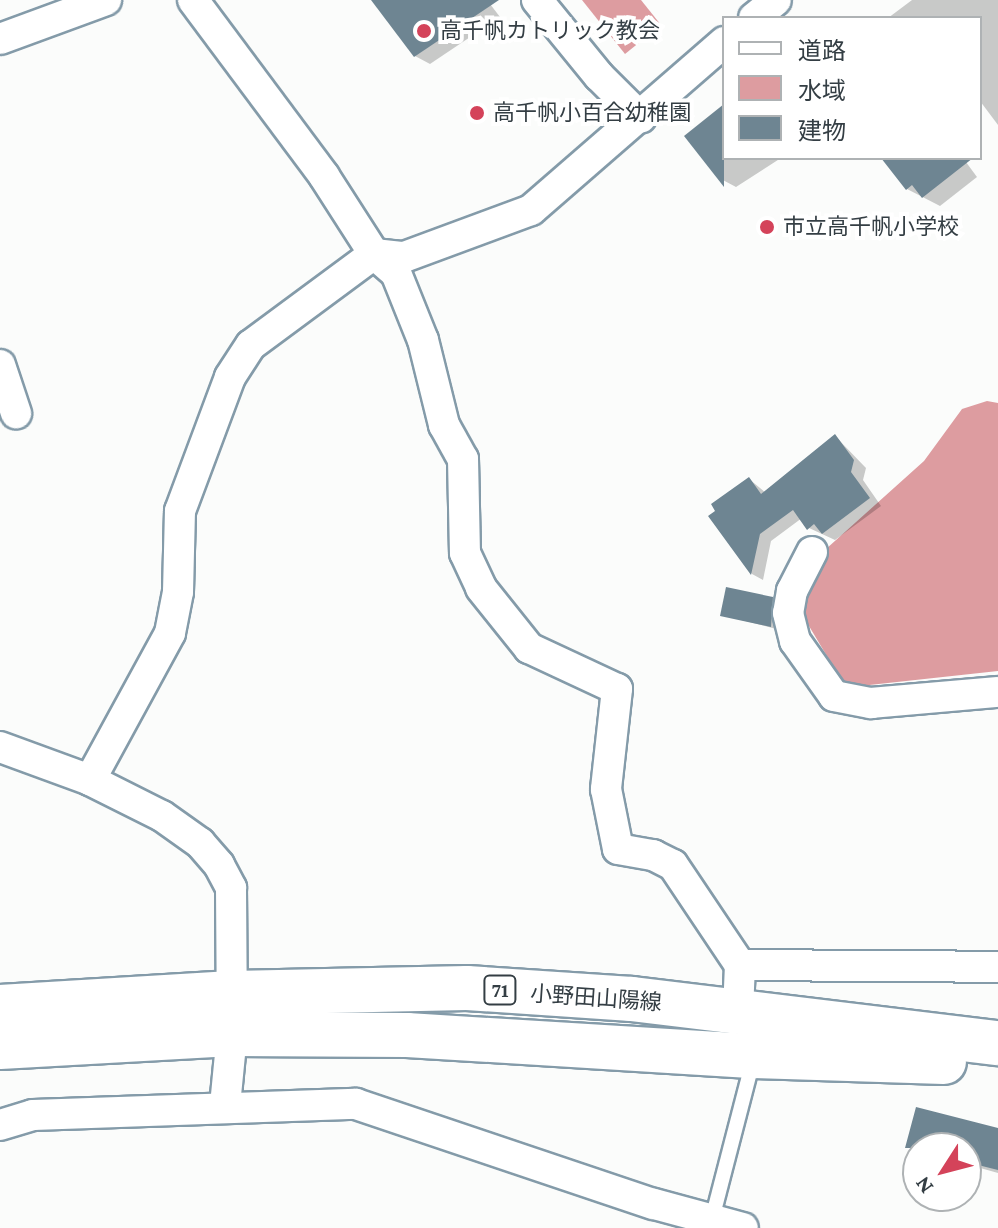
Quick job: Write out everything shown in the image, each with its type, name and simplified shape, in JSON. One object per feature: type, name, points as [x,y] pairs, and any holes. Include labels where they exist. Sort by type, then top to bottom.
[{"type":"main road","name":"小野田山陽線","points":[[0,1047],[232,1014],[467,988],[738,1011],[998,1043]]},
{"type":"main road","name":"小野田山陽線","points":[[0,1007],[232,1014],[407,1035],[754,1056],[998,1063]]},
{"type":"street","points":[[0,39],[106,0]]},
{"type":"street","points":[[193,0],[324,176],[374,254],[396,273],[423,340],[444,425],[463,459],[465,553],[481,588],[529,648],[617,689],[606,789],[618,849],[653,855],[673,865],[740,965],[738,1011]]},
{"type":"street","points":[[537,0],[599,76],[641,118]]},
{"type":"street","points":[[756,16],[776,0]]},
{"type":"street","points":[[90,780],[170,633],[178,592],[180,511],[230,377],[251,345],[374,254],[404,257],[531,210],[641,118],[722,44]]},
{"type":"street","points":[[0,365],[16,413]]},
{"type":"street","points":[[812,552],[792,591],[788,613],[795,641],[834,696],[871,703],[998,692]]},
{"type":"street","points":[[0,747],[90,780],[162,816],[200,843],[219,865],[231,888],[232,1014],[225,1106]]},
{"type":"street","points":[[740,965],[998,967]]},
{"type":"street","points":[[0,1125],[33,1115],[225,1106],[356,1104],[743,1228]]},
{"type":"lane","points":[[712,1219],[754,1056]]},
{"type":"water","points":[[582,0],[641,0],[661,25],[625,54]]},
{"type":"water","points":[[987,401],[998,403],[998,671],[851,687],[843,683],[806,621],[804,601],[826,549],[924,461],[962,409]]},
{"type":"building","name":"高千帆カトリック教会","points":[[371,0],[499,0],[414,57]]},
{"type":"building","points":[[722,106],[724,187],[684,136]]},
{"type":"building","points":[[883,160],[970,160],[922,198],[912,185],[906,190]]},
{"type":"building","points":[[835,434],[854,460],[851,472],[870,498],[822,534],[814,524],[807,530],[793,510],[760,534],[751,575],[708,516],[715,511],[711,504],[749,477],[761,494]]},
{"type":"building","points":[[726,587],[773,597],[771,627],[720,616]]},
{"type":"building","points":[[916,1107],[998,1128],[998,1170],[982,1166],[982,1132],[909,1132]]},
{"type":"place","name":"高千帆カトリック教会","points":[[424,31]]},
{"type":"place","name":"高千帆小百合幼稚園","points":[[477,113]]},
{"type":"place","name":"市立高千帆小学校","points":[[767,227]]}]
